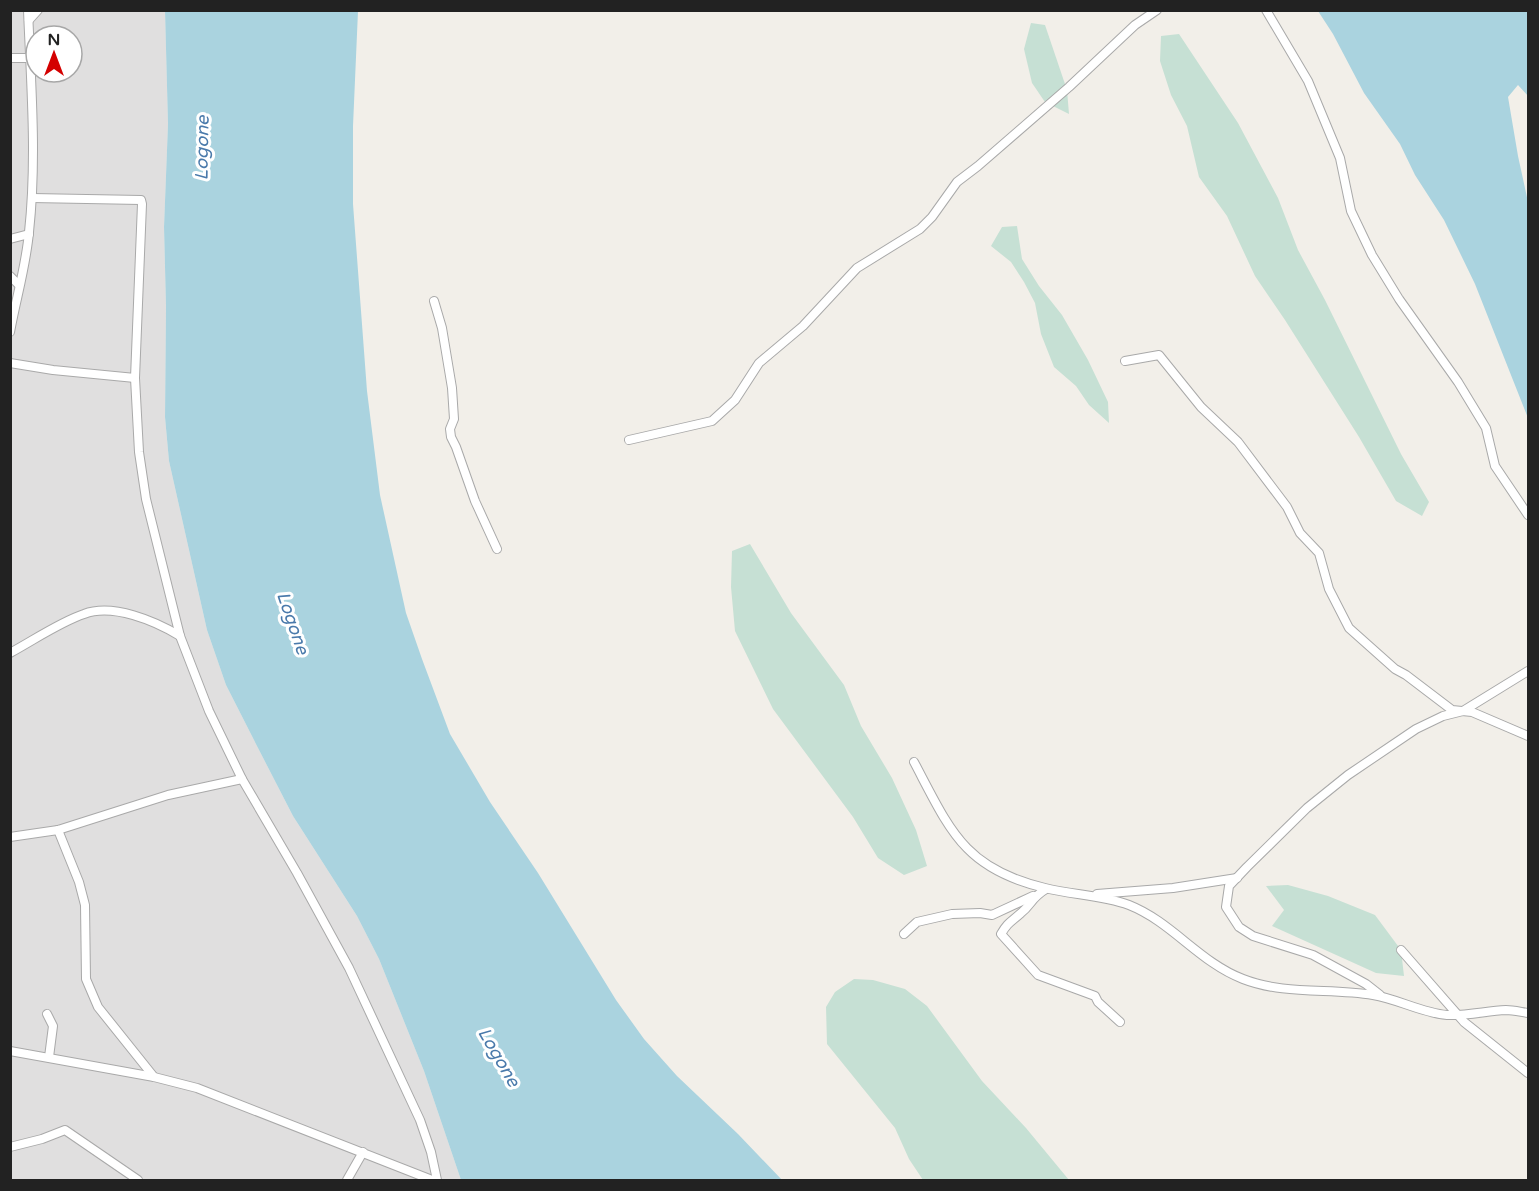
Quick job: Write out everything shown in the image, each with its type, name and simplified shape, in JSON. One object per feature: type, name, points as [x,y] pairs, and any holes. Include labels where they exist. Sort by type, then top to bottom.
[{"type":"street","points":[[28,10],[29,24]]},
{"type":"street","points":[[29,20],[38,10]]},
{"type":"street","points":[[629,440],[712,421],[735,400],[759,363],[803,326],[857,268],[920,229],[932,217],[957,182],[1061,94],[1135,25],[1156,10]]},
{"type":"street","points":[[1266,10],[1308,81],[1340,158],[1352,211],[1372,255],[1486,428],[1495,466],[1528,515]]},
{"type":"street","points":[[10,332],[29,234],[33,170],[31,84]]},
{"type":"street","points":[[10,1051],[154,1077],[197,1088],[435,1180],[431,1152],[420,1120],[349,968],[242,779],[209,711],[180,636],[147,499],[139,452],[135,378],[141,200],[32,198]]},
{"type":"street","points":[[10,239],[29,234]]},
{"type":"street","points":[[10,276],[19,285]]},
{"type":"street","points":[[434,301],[442,328],[452,388],[454,419],[450,429],[451,437],[475,501],[497,549]]},
{"type":"street","points":[[1125,361],[1159,355],[1200,407],[1238,442],[1287,507],[1300,533],[1319,552],[1329,590],[1349,628],[1395,669],[1452,710],[1472,712],[1528,736]]},
{"type":"street","points":[[10,363],[52,370],[135,378]]},
{"type":"street","points":[[10,653],[85,613],[103,611],[141,616],[180,636]]},
{"type":"street","points":[[1381,996],[1366,984],[1314,955],[1253,936],[1239,927],[1226,907],[1229,886],[1307,808],[1348,775],[1416,729],[1443,716],[1463,711],[1528,671]]},
{"type":"street","points":[[914,762],[949,828],[970,853],[998,872],[1046,889],[1090,895],[1131,906],[1150,916],[1209,962],[1244,979],[1281,988],[1381,996],[1436,1013],[1457,1015],[1508,1010],[1528,1013]]},
{"type":"street","points":[[10,837],[58,830],[168,795],[242,779]]},
{"type":"street","points":[[58,830],[79,882],[85,905],[86,978],[98,1007],[154,1077]]},
{"type":"street","points":[[1090,895],[1115,891],[1173,888],[1236,878]]},
{"type":"street","points":[[904,934],[917,922],[952,914],[992,915],[1046,889]]},
{"type":"street","points":[[1034,896],[1023,912],[1007,922],[1001,934],[1038,975],[1095,996],[1098,1002],[1120,1022]]},
{"type":"street","points":[[1401,950],[1457,1015],[1528,1073]]},
{"type":"street","points":[[47,1014],[53,1026],[49,1057]]},
{"type":"street","points":[[10,1148],[65,1130],[138,1180]]},
{"type":"street","points":[[347,1180],[363,1152]]},
{"type":"shaded area","points":[[10,11],[165,11],[168,124],[164,227],[165,417],[169,461],[207,630],[226,685],[293,816],[357,916],[379,959],[424,1071],[461,1180],[11,1180]]},
{"type":"green space","points":[[1031,23],[1045,25],[1067,90],[1069,114],[1045,102],[1032,83],[1024,49]]},
{"type":"green space","points":[[1179,34],[1238,123],[1278,198],[1298,250],[1401,454],[1429,502],[1422,516],[1396,501],[1359,437],[1255,276],[1227,216],[1199,177],[1187,126],[1171,95],[1160,61],[1161,36]]},
{"type":"green space","points":[[1017,226],[1022,259],[1039,286],[1062,315],[1088,360],[1108,402],[1109,423],[1089,405],[1076,386],[1054,367],[1041,334],[1035,303],[1011,262],[991,246],[1002,227]]},
{"type":"green space","points":[[750,544],[791,613],[844,685],[861,726],[892,778],[916,830],[927,866],[904,875],[878,858],[853,817],[773,709],[735,631],[731,587],[732,551]]},
{"type":"green space","points":[[1288,885],[1328,896],[1375,915],[1401,950],[1404,976],[1376,973],[1272,926],[1284,910],[1266,886]]},
{"type":"green space","points":[[854,979],[873,980],[905,989],[927,1006],[982,1081],[1026,1128],[1069,1180],[923,1180],[909,1159],[895,1128],[827,1044],[826,1007],[835,992]]},
{"type":"water","name":"Logone","points":[[165,11],[358,11],[353,126],[353,204],[367,391],[380,495],[406,613],[422,659],[450,734],[490,802],[538,873],[616,1000],[644,1039],[677,1076],[782,1180],[461,1180],[424,1071],[379,959],[357,916],[293,816],[226,685],[207,630],[169,461],[165,417],[164,227],[168,124]]},
{"type":"water","points":[[1318,11],[1528,11],[1528,96],[1518,85],[1508,97],[1528,202],[1528,418],[1475,284],[1444,220],[1415,175],[1400,144],[1364,93],[1333,34]]}]
